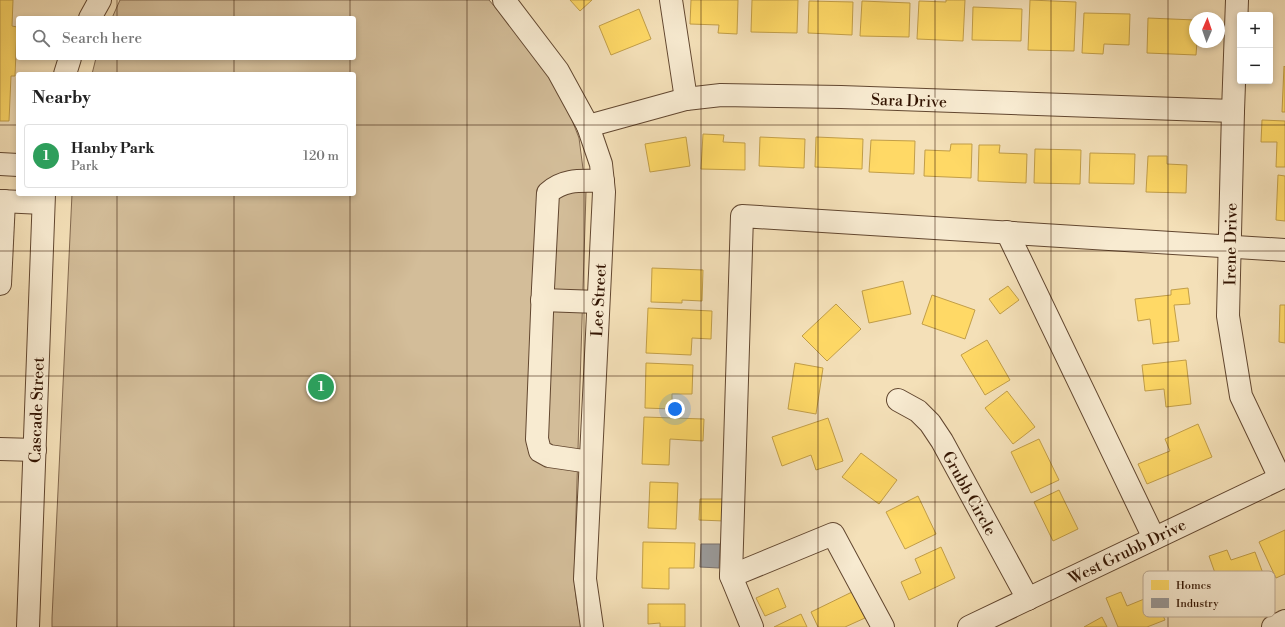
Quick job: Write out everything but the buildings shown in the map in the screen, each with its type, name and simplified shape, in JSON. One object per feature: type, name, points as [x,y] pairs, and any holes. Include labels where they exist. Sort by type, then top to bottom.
[{"type":"street","points":[[91,16],[100,0]]},
{"type":"street","name":"Lee Street","points":[[504,0],[558,71],[588,126],[601,164],[604,192],[585,579],[592,627]]},
{"type":"street","points":[[670,0],[686,99]]},
{"type":"street","name":"Irene Drive","points":[[1237,0],[1228,316],[1241,396],[1282,477]]},
{"type":"street","points":[[66,72],[69,60]]},
{"type":"street","name":"Sara Drive","points":[[588,126],[686,99],[721,95],[841,97],[1233,111]]},
{"type":"street","points":[[0,164],[16,165]]},
{"type":"street","points":[[590,462],[549,456],[540,451],[537,439],[542,300],[548,193],[555,187],[567,182],[603,181]]},
{"type":"street","points":[[0,284],[2,201],[43,199]]},
{"type":"street","name":"Cascade Street","points":[[28,627],[43,199]]},
{"type":"street","points":[[752,627],[731,576],[742,216],[1285,250]]},
{"type":"street","points":[[1007,232],[1154,538]]},
{"type":"street","points":[[542,300],[598,302]]},
{"type":"street","name":"Grubb Circle","points":[[898,400],[918,411],[930,423],[938,435],[1028,599]]},
{"type":"street","points":[[0,449],[35,450]]},
{"type":"street","name":"West Grubb Drive","points":[[969,627],[1282,477]]},
{"type":"street","points":[[731,576],[832,534],[883,627]]},
{"type":"street","points":[[1273,627],[1285,621]]},
{"type":"shaded area","points":[[120,0],[489,0],[537,57],[563,97],[579,138],[586,192],[574,579],[578,610],[583,627],[52,627],[72,196],[356,196],[356,72],[92,72],[96,60],[356,60],[356,16],[113,16]]},
{"type":"place","name":"Hanby Park","points":[[321,387]]}]
